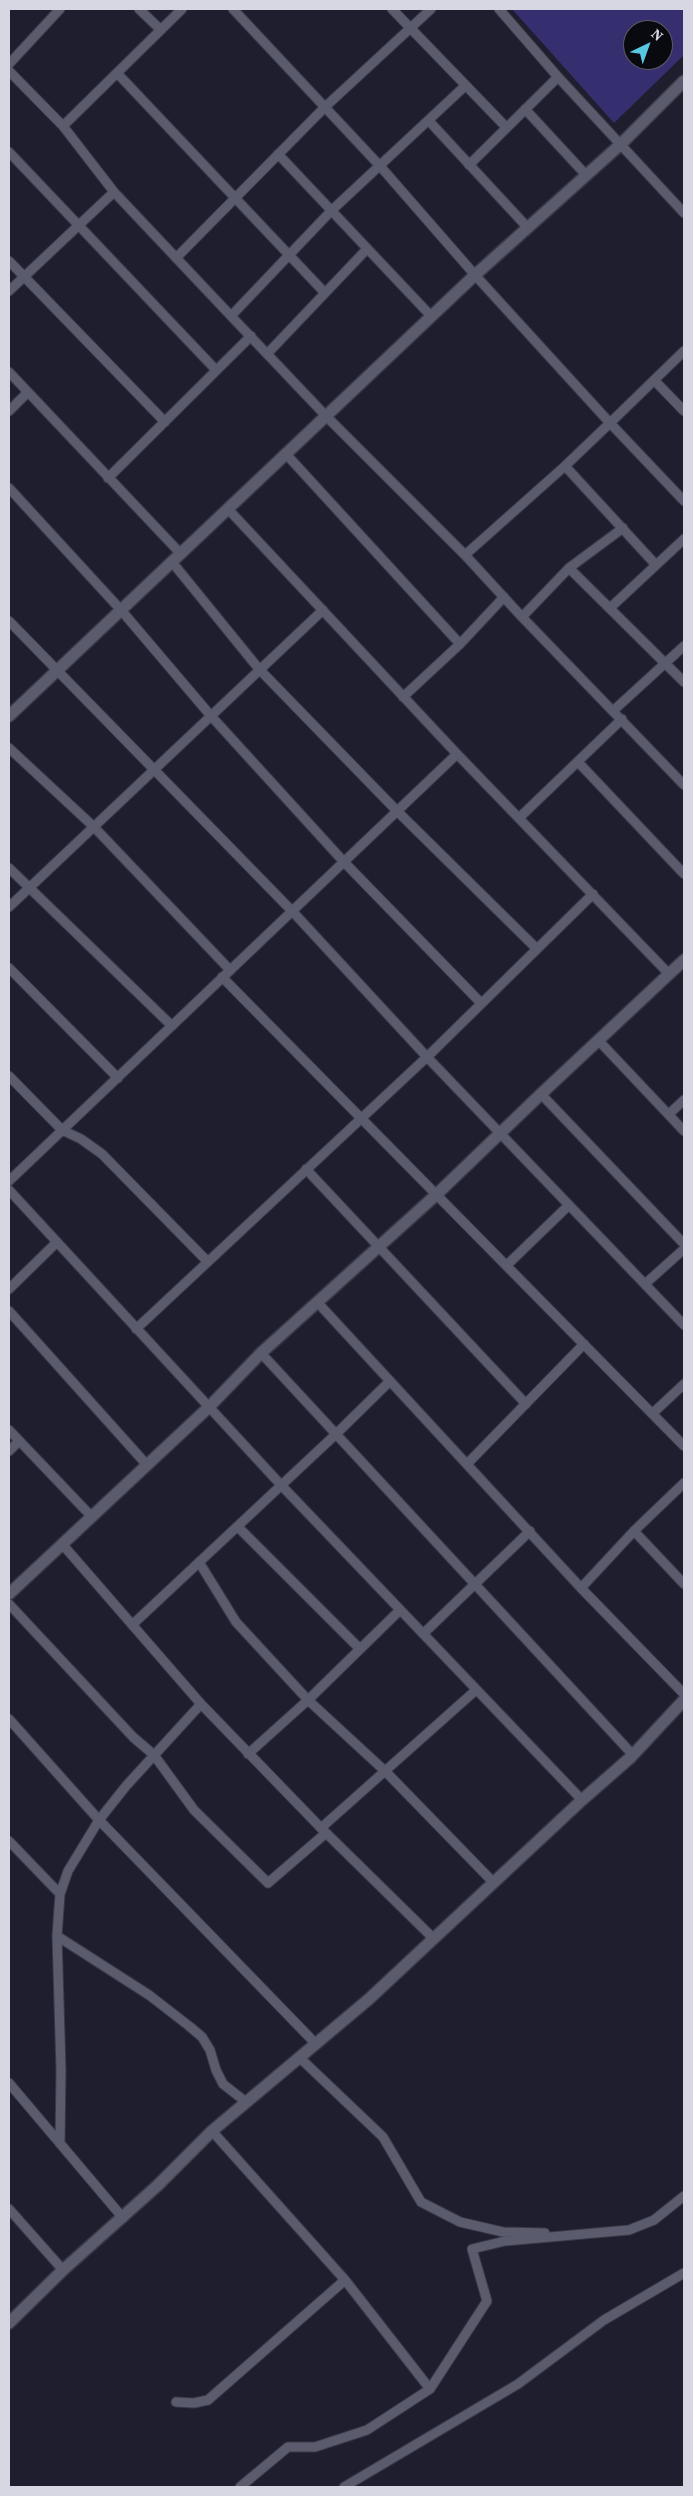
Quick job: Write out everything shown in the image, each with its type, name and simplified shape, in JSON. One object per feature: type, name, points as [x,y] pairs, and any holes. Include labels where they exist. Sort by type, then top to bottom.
[{"type":"street","points":[[139,9],[161,30]]},
{"type":"street","points":[[63,126],[182,9]]},
{"type":"street","points":[[233,9],[326,107],[475,275],[684,501]]},
{"type":"street","points":[[392,9],[506,127]]},
{"type":"street","points":[[176,258],[326,107],[431,9]]},
{"type":"street","points":[[499,9],[558,77],[684,213]]},
{"type":"street","points":[[9,64],[56,10]]},
{"type":"street","points":[[9,71],[63,126],[114,192],[176,258],[326,416],[466,555],[522,617],[614,710],[684,785]]},
{"type":"street","points":[[117,74],[325,293]]},
{"type":"street","points":[[469,164],[558,77]]},
{"type":"street","points":[[9,716],[431,316],[621,144],[684,81]]},
{"type":"street","points":[[231,316],[290,257],[331,211],[465,86]]},
{"type":"street","points":[[525,109],[586,175]]},
{"type":"street","points":[[429,121],[528,228]]},
{"type":"street","points":[[9,152],[216,370]]},
{"type":"street","points":[[278,154],[366,250],[431,316]]},
{"type":"street","points":[[9,291],[114,192]]},
{"type":"street","points":[[676,204],[684,197]]},
{"type":"street","points":[[267,354],[366,250]]},
{"type":"street","points":[[9,261],[165,422]]},
{"type":"street","points":[[108,478],[250,336]]},
{"type":"street","points":[[466,555],[565,466],[684,351]]},
{"type":"street","points":[[9,372],[108,478],[177,558],[259,669],[397,811],[537,949]]},
{"type":"street","points":[[654,380],[684,411]]},
{"type":"street","points":[[9,411],[27,393]]},
{"type":"street","points":[[286,454],[460,644]]},
{"type":"street","points":[[565,466],[656,565]]},
{"type":"street","points":[[9,488],[121,610],[211,716],[344,862],[481,1002]]},
{"type":"street","points":[[228,509],[457,754],[670,974]]},
{"type":"street","points":[[522,617],[569,568],[623,528]]},
{"type":"street","points":[[610,608],[684,539]]},
{"type":"street","points":[[569,568],[684,682]]},
{"type":"street","points":[[403,697],[460,644],[504,597]]},
{"type":"street","points":[[9,907],[323,610]]},
{"type":"street","points":[[9,621],[293,912],[427,1057],[684,1325]]},
{"type":"street","points":[[614,710],[684,646]]},
{"type":"street","points":[[519,818],[622,719]]},
{"type":"street","points":[[9,748],[94,827],[230,970]]},
{"type":"street","points":[[9,1181],[457,754]]},
{"type":"street","points":[[578,762],[684,874]]},
{"type":"street","points":[[9,868],[172,1026]]},
{"type":"street","points":[[136,1329],[206,1261],[427,1057],[593,894]]},
{"type":"street","points":[[9,1594],[209,1407],[261,1353],[438,1194],[540,1094],[684,960]]},
{"type":"street","points":[[9,968],[118,1078]]},
{"type":"street","points":[[222,977],[438,1194],[684,1446]]},
{"type":"street","points":[[598,1041],[684,1131]]},
{"type":"street","points":[[9,1076],[62,1130],[81,1139],[102,1154],[206,1261]]},
{"type":"street","points":[[540,1094],[684,1244]]},
{"type":"street","points":[[669,1114],[684,1100]]},
{"type":"street","points":[[306,1168],[526,1404]]},
{"type":"street","points":[[9,1190],[281,1485],[582,1800]]},
{"type":"street","points":[[507,1265],[569,1205]]},
{"type":"street","points":[[9,1289],[57,1242]]},
{"type":"street","points":[[645,1284],[684,1249]]},
{"type":"street","points":[[318,1303],[468,1463],[581,1588],[684,1694]]},
{"type":"street","points":[[9,1311],[147,1465]]},
{"type":"street","points":[[468,1463],[584,1344]]},
{"type":"street","points":[[261,1353],[335,1436],[633,1755]]},
{"type":"street","points":[[132,1625],[335,1436],[390,1381]]},
{"type":"street","points":[[652,1413],[684,1384]]},
{"type":"street","points":[[9,1430],[92,1517]]},
{"type":"street","points":[[9,1451],[20,1441]]},
{"type":"street","points":[[581,1588],[634,1531],[684,1483]]},
{"type":"street","points":[[238,1527],[360,1649]]},
{"type":"street","points":[[423,1634],[530,1531]]},
{"type":"street","points":[[634,1531],[684,1584]]},
{"type":"street","points":[[63,1545],[201,1704],[248,1754],[433,1938]]},
{"type":"street","points":[[199,1562],[236,1622],[308,1700],[386,1772],[494,1882]]},
{"type":"street","points":[[9,1604],[133,1737],[154,1755],[194,1810],[268,1883],[476,1690]]},
{"type":"street","points":[[248,1754],[308,1700],[400,1610]]},
{"type":"street","points":[[9,2323],[62,2270],[123,2218],[212,2130],[369,1999],[582,1800],[633,1755],[684,1700]]},
{"type":"street","points":[[60,2142],[61,2060],[57,1936],[60,1894],[68,1871],[99,1820],[154,1755],[201,1704]]},
{"type":"street","points":[[9,1719],[99,1820],[316,2044]]},
{"type":"street","points":[[9,1841],[60,1894]]},
{"type":"street","points":[[57,1936],[149,1994],[202,2037],[210,2050],[216,2070],[223,2084],[246,2102]]},
{"type":"street","points":[[300,2058],[383,2137],[421,2202],[460,2222],[503,2232],[575,2234]]},
{"type":"street","points":[[9,2083],[123,2218]]},
{"type":"street","points":[[212,2130],[345,2280],[430,2389]]},
{"type":"street","points":[[240,2487],[288,2447],[315,2447],[367,2430],[430,2389],[487,2301],[472,2249],[505,2241],[629,2230],[654,2220],[684,2196]]},
{"type":"street","points":[[9,2209],[62,2270]]},
{"type":"street","points":[[344,2487],[518,2384],[604,2320],[684,2273]]},
{"type":"street","points":[[176,2402],[194,2403],[208,2400],[345,2280]]},
{"type":"shaded area","points":[[512,9],[684,9],[684,55],[673,66],[673,20],[623,20],[623,70],[669,70],[614,123]]}]
